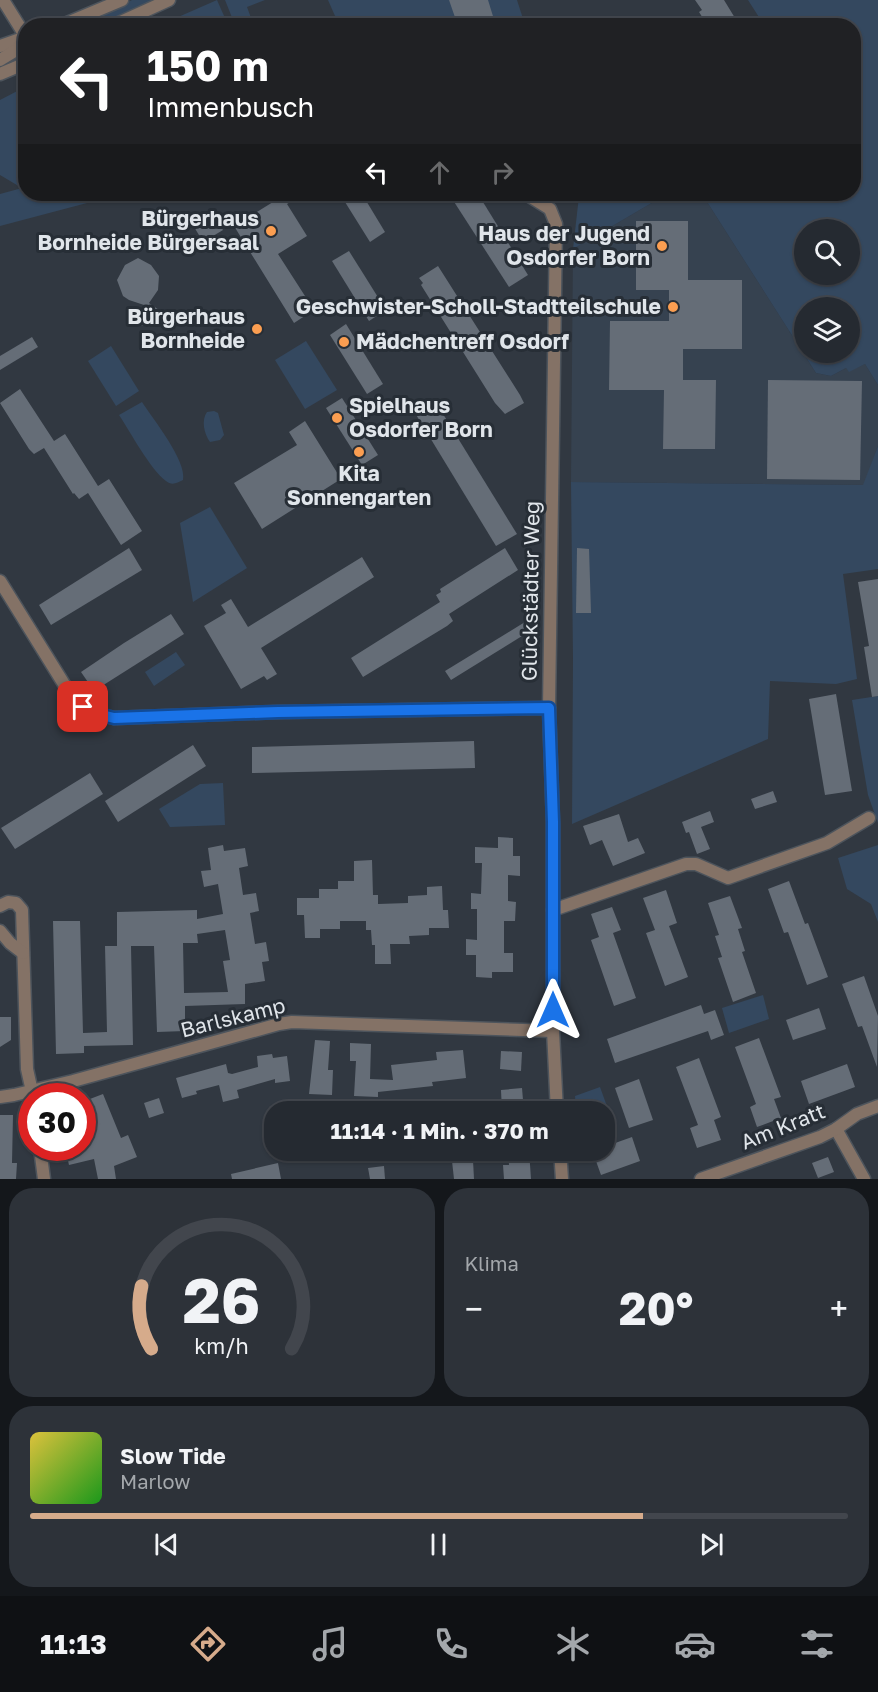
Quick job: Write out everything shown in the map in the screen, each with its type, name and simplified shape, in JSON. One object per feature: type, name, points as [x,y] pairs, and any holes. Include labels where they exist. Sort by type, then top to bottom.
[{"type":"street","points":[[3,0],[18,25]]},
{"type":"street","points":[[79,18],[122,0]]},
{"type":"street","points":[[130,18],[169,0]]},
{"type":"street","points":[[0,46],[18,40]]},
{"type":"street","points":[[0,60],[18,49]]},
{"type":"street","points":[[0,74],[18,66]]},
{"type":"street","name":"Glückstädter Weg","points":[[537,201],[550,209],[556,224],[549,708],[553,1031],[556,1101]]},
{"type":"street","points":[[0,581],[72,698],[83,707],[114,718],[289,712],[549,708]]},
{"type":"street","points":[[553,910],[686,864],[696,864],[728,878],[827,843],[869,818]]},
{"type":"street","points":[[0,906],[8,902],[16,903],[22,910],[27,1069],[30,1083]]},
{"type":"street","points":[[0,931],[22,953]]},
{"type":"street","name":"Barlskamp","points":[[70,1083],[279,1023],[553,1031]]},
{"type":"street","name":"Barlskamp","points":[[0,1096],[18,1095]]},
{"type":"street","name":"Am Kratt","points":[[701,1179],[820,1137],[836,1129],[848,1119],[878,1106]]},
{"type":"street","points":[[836,1129],[864,1179]]},
{"type":"street","points":[[42,1161],[44,1179]]},
{"type":"street","points":[[561,1161],[562,1179]]},
{"type":"shaded area","points":[[132,0],[160,0],[119,18],[94,18]]},
{"type":"shaded area","points":[[217,0],[225,18],[176,18]]},
{"type":"shaded area","points":[[225,0],[265,0],[247,7],[251,18],[232,18]]},
{"type":"shaded area","points":[[328,0],[517,0],[523,18],[336,18]]},
{"type":"shaded area","points":[[748,0],[878,0],[878,385],[865,364],[849,372],[846,368],[831,376],[816,373],[810,363],[860,363],[860,297],[794,297],[794,338],[706,201],[861,201],[861,18],[760,18]]},
{"type":"shaded area","points":[[18,91],[18,186],[0,175],[0,100]]},
{"type":"shaded area","points":[[18,189],[18,201],[95,201],[0,226],[0,194]]},
{"type":"shaded area","points":[[578,201],[655,201],[573,249]]},
{"type":"shaded area","name":"Geschwister-Scholl-Stadtteilschule","points":[[655,201],[706,201],[794,338],[794,363],[810,363],[816,373],[831,376],[846,368],[849,371],[865,364],[878,385],[878,446],[864,485],[571,482],[573,249]]},
{"type":"shaded area","points":[[306,341],[337,390],[305,409],[275,360]]},
{"type":"shaded area","points":[[111,346],[139,391],[116,406],[88,361]]},
{"type":"shaded area","points":[[142,402],[180,462],[183,480],[177,483],[166,481],[147,460],[119,415]]},
{"type":"shaded area","points":[[207,412],[218,413],[224,435],[220,440],[210,442],[206,435],[204,419]]},
{"type":"shaded area","points":[[878,446],[878,569],[843,574],[857,679],[836,684],[770,681],[768,739],[572,824],[571,482],[863,485]]},
{"type":"shaded area","points":[[210,507],[247,568],[193,602],[180,523]]},
{"type":"shaded area","points":[[176,652],[185,665],[154,686],[145,672]]},
{"type":"shaded area","points":[[878,696],[878,823],[868,795],[852,700]]},
{"type":"shaded area","points":[[223,783],[225,825],[170,827],[159,809],[200,784]]},
{"type":"shaded area","points":[[878,845],[878,922],[871,904],[847,889],[838,858]]},
{"type":"shaded area","points":[[763,995],[769,1019],[729,1033],[722,1008]]},
{"type":"shaded area","points":[[600,1087],[605,1101],[575,1101],[575,1096]]},
{"type":"building","points":[[449,0],[488,0],[494,18],[455,18]]},
{"type":"building","points":[[695,0],[724,0],[735,18],[703,18],[699,12],[702,10]]},
{"type":"building","name":"Bürgerhaus Bornheide Bürgersaal","points":[[292,201],[287,204],[307,236],[278,254],[314,310],[294,323],[234,226],[273,202]]},
{"type":"building","points":[[344,201],[366,201],[385,232],[370,242]]},
{"type":"building","points":[[454,201],[482,201],[528,275],[509,287]]},
{"type":"building","points":[[213,213],[223,230],[203,242],[193,225]]},
{"type":"building","points":[[636,221],[688,221],[688,280],[742,280],[742,349],[683,349],[683,380],[716,380],[715,449],[663,449],[664,390],[609,390],[610,321],[669,321],[669,290],[636,290]]},
{"type":"building","points":[[349,251],[386,310],[369,321],[332,261]]},
{"type":"building","points":[[138,258],[151,265],[159,276],[158,290],[149,303],[159,310],[162,316],[160,323],[155,327],[140,325],[144,305],[123,296],[117,280],[125,265]]},
{"type":"building","points":[[438,266],[524,403],[505,414],[495,403],[421,285],[423,283],[419,278]]},
{"type":"building","points":[[346,324],[383,384],[367,394],[330,335]]},
{"type":"building","points":[[32,337],[38,347],[0,370],[0,356]]},
{"type":"building","points":[[768,380],[862,381],[860,480],[767,479]]},
{"type":"building","points":[[20,389],[54,441],[65,434],[98,486],[109,479],[142,531],[121,545],[88,493],[79,499],[73,494],[44,448],[34,454],[29,449],[0,403]]},
{"type":"building","points":[[342,398],[378,455],[362,465],[326,408]]},
{"type":"building","points":[[435,401],[517,534],[496,546],[415,413]]},
{"type":"building","points":[[305,421],[341,479],[262,529],[234,483],[297,445],[289,432]]},
{"type":"building","points":[[129,548],[142,570],[51,625],[39,605]]},
{"type":"building","points":[[505,548],[518,570],[449,614],[453,621],[447,626],[363,677],[351,658],[440,602],[436,595],[441,592],[440,589]]},
{"type":"building","points":[[577,548],[589,549],[591,613],[576,613]]},
{"type":"building","points":[[362,557],[374,577],[261,648],[277,674],[267,680],[264,676],[241,689],[204,626],[226,613],[221,605],[231,599],[248,627]]},
{"type":"building","points":[[878,579],[878,696],[872,697],[864,647],[869,646],[858,582]]},
{"type":"building","points":[[171,614],[184,634],[94,691],[81,672]]},
{"type":"building","points":[[525,622],[530,631],[451,680],[445,671]]},
{"type":"building","points":[[836,694],[852,791],[825,795],[809,699]]},
{"type":"building","points":[[474,741],[475,768],[252,773],[252,747]]},
{"type":"building","points":[[193,745],[206,766],[118,822],[105,801]]},
{"type":"building","points":[[90,773],[103,794],[15,849],[1,828]]},
{"type":"building","points":[[773,791],[777,802],[755,809],[751,799]]},
{"type":"building","points":[[710,811],[714,822],[701,827],[710,849],[697,854],[689,832],[686,833],[682,822]]},
{"type":"building","points":[[619,814],[628,842],[638,838],[645,853],[613,866],[602,840],[590,845],[583,826]]},
{"type":"building","points":[[498,837],[513,838],[513,856],[520,856],[520,876],[508,875],[508,901],[516,902],[515,921],[504,921],[504,953],[513,953],[513,972],[492,972],[492,978],[476,977],[476,955],[466,955],[466,939],[477,940],[477,909],[471,909],[471,893],[481,894],[482,863],[475,863],[475,847],[498,848]]},
{"type":"building","points":[[223,845],[224,851],[245,848],[248,866],[239,868],[243,895],[256,893],[259,911],[250,913],[255,944],[266,942],[269,961],[262,962],[265,981],[245,984],[245,1004],[185,1006],[185,1031],[157,1032],[154,946],[131,946],[133,1045],[84,1046],[84,1053],[56,1054],[53,921],[80,921],[83,1033],[107,1032],[105,946],[117,946],[117,912],[197,910],[197,919],[223,914],[218,884],[204,887],[201,871],[211,870],[208,848]],"holes":[[[225,930],[230,960],[223,961],[228,992],[184,993],[183,943],[198,943],[197,934]]]},
{"type":"building","points":[[372,860],[373,895],[378,895],[378,904],[408,903],[408,896],[427,895],[427,887],[442,886],[443,910],[448,910],[449,928],[429,928],[429,935],[409,936],[410,944],[390,944],[391,964],[375,964],[375,945],[372,945],[371,930],[366,930],[366,921],[340,921],[340,929],[320,929],[320,938],[305,938],[304,915],[297,915],[297,898],[319,898],[319,889],[338,889],[338,881],[354,881],[354,861]]},
{"type":"building","points":[[789,881],[828,977],[807,985],[788,932],[784,933],[768,889]]},
{"type":"building","points":[[666,890],[677,923],[669,926],[688,977],[665,986],[646,933],[655,930],[643,898]]},
{"type":"building","points":[[730,896],[742,928],[738,929],[745,951],[742,952],[756,993],[733,1002],[718,958],[722,957],[715,936],[719,935],[708,903]]},
{"type":"building","points":[[612,907],[621,930],[613,933],[636,998],[614,1006],[591,940],[599,937],[591,914]]},
{"type":"building","points":[[864,976],[878,1016],[877,1067],[862,1026],[858,1027],[842,984]]},
{"type":"building","points":[[701,1005],[704,1014],[715,1010],[724,1035],[711,1040],[708,1031],[615,1063],[607,1039]]},
{"type":"building","points":[[819,1008],[826,1029],[793,1040],[786,1020]]},
{"type":"building","points":[[0,1017],[11,1017],[11,1040],[0,1047]]},
{"type":"building","points":[[759,1038],[781,1097],[774,1099],[781,1118],[757,1127],[750,1107],[756,1104],[735,1047]]},
{"type":"building","points":[[315,1040],[330,1041],[328,1070],[333,1070],[332,1095],[309,1094]]},
{"type":"building","points":[[350,1043],[371,1044],[370,1079],[393,1080],[391,1065],[437,1060],[436,1052],[463,1050],[466,1078],[432,1082],[433,1086],[378,1092],[378,1097],[354,1096],[356,1061],[350,1061]]},
{"type":"building","points":[[501,1051],[522,1052],[521,1071],[500,1069]]},
{"type":"building","points":[[272,1054],[273,1058],[287,1056],[290,1081],[275,1083],[275,1079],[237,1090],[239,1098],[223,1102],[219,1085],[196,1091],[197,1094],[182,1098],[176,1078],[226,1064],[228,1073],[232,1074],[258,1067],[257,1056]]},
{"type":"building","points":[[699,1058],[721,1117],[714,1120],[721,1140],[697,1148],[690,1128],[698,1125],[676,1067]]},
{"type":"building","points":[[847,1064],[855,1087],[809,1104],[801,1081]]},
{"type":"building","points":[[639,1079],[653,1120],[629,1128],[615,1088]]},
{"type":"building","points":[[522,1088],[523,1101],[502,1101],[501,1090]]},
{"type":"building","points":[[103,1094],[121,1138],[128,1135],[137,1157],[114,1166],[116,1179],[98,1179],[94,1161],[96,1097]]},
{"type":"building","points":[[159,1098],[164,1113],[149,1118],[144,1103]]},
{"type":"building","points":[[0,1115],[13,1115],[12,1163],[17,1163],[16,1179],[0,1179]]},
{"type":"building","points":[[632,1137],[640,1161],[601,1175],[596,1161],[615,1161],[615,1143]]},
{"type":"building","points":[[828,1157],[834,1172],[818,1178],[812,1163]]},
{"type":"building","points":[[68,1161],[86,1161],[69,1165]]},
{"type":"building","points":[[452,1161],[473,1161],[474,1179],[454,1179]]},
{"type":"building","points":[[509,1161],[530,1161],[531,1179],[504,1179],[503,1165],[509,1165]]},
{"type":"building","points":[[278,1163],[281,1179],[232,1179],[231,1174]]},
{"type":"building","points":[[384,1166],[385,1179],[370,1179],[368,1168]]},
{"type":"place","name":"Bürgerhaus Bornheide Bürgersaal","points":[[271,231]]},
{"type":"place","name":"Haus der Jugend Osdorfer Born","points":[[662,246]]},
{"type":"place","name":"Geschwister-Scholl-Stadtteilschule","points":[[673,307]]},
{"type":"place","name":"Bürgerhaus Bornheide","points":[[257,329]]},
{"type":"place","name":"Mädchentreff Osdorf","points":[[344,342]]},
{"type":"place","name":"Spielhaus Osdorfer Born","points":[[337,418]]},
{"type":"place","name":"Kita Sonnengarten","points":[[359,452]]},
{"type":"route","points":[[83,707],[114,718],[278,712],[549,708],[553,822],[553,1010]]}]
